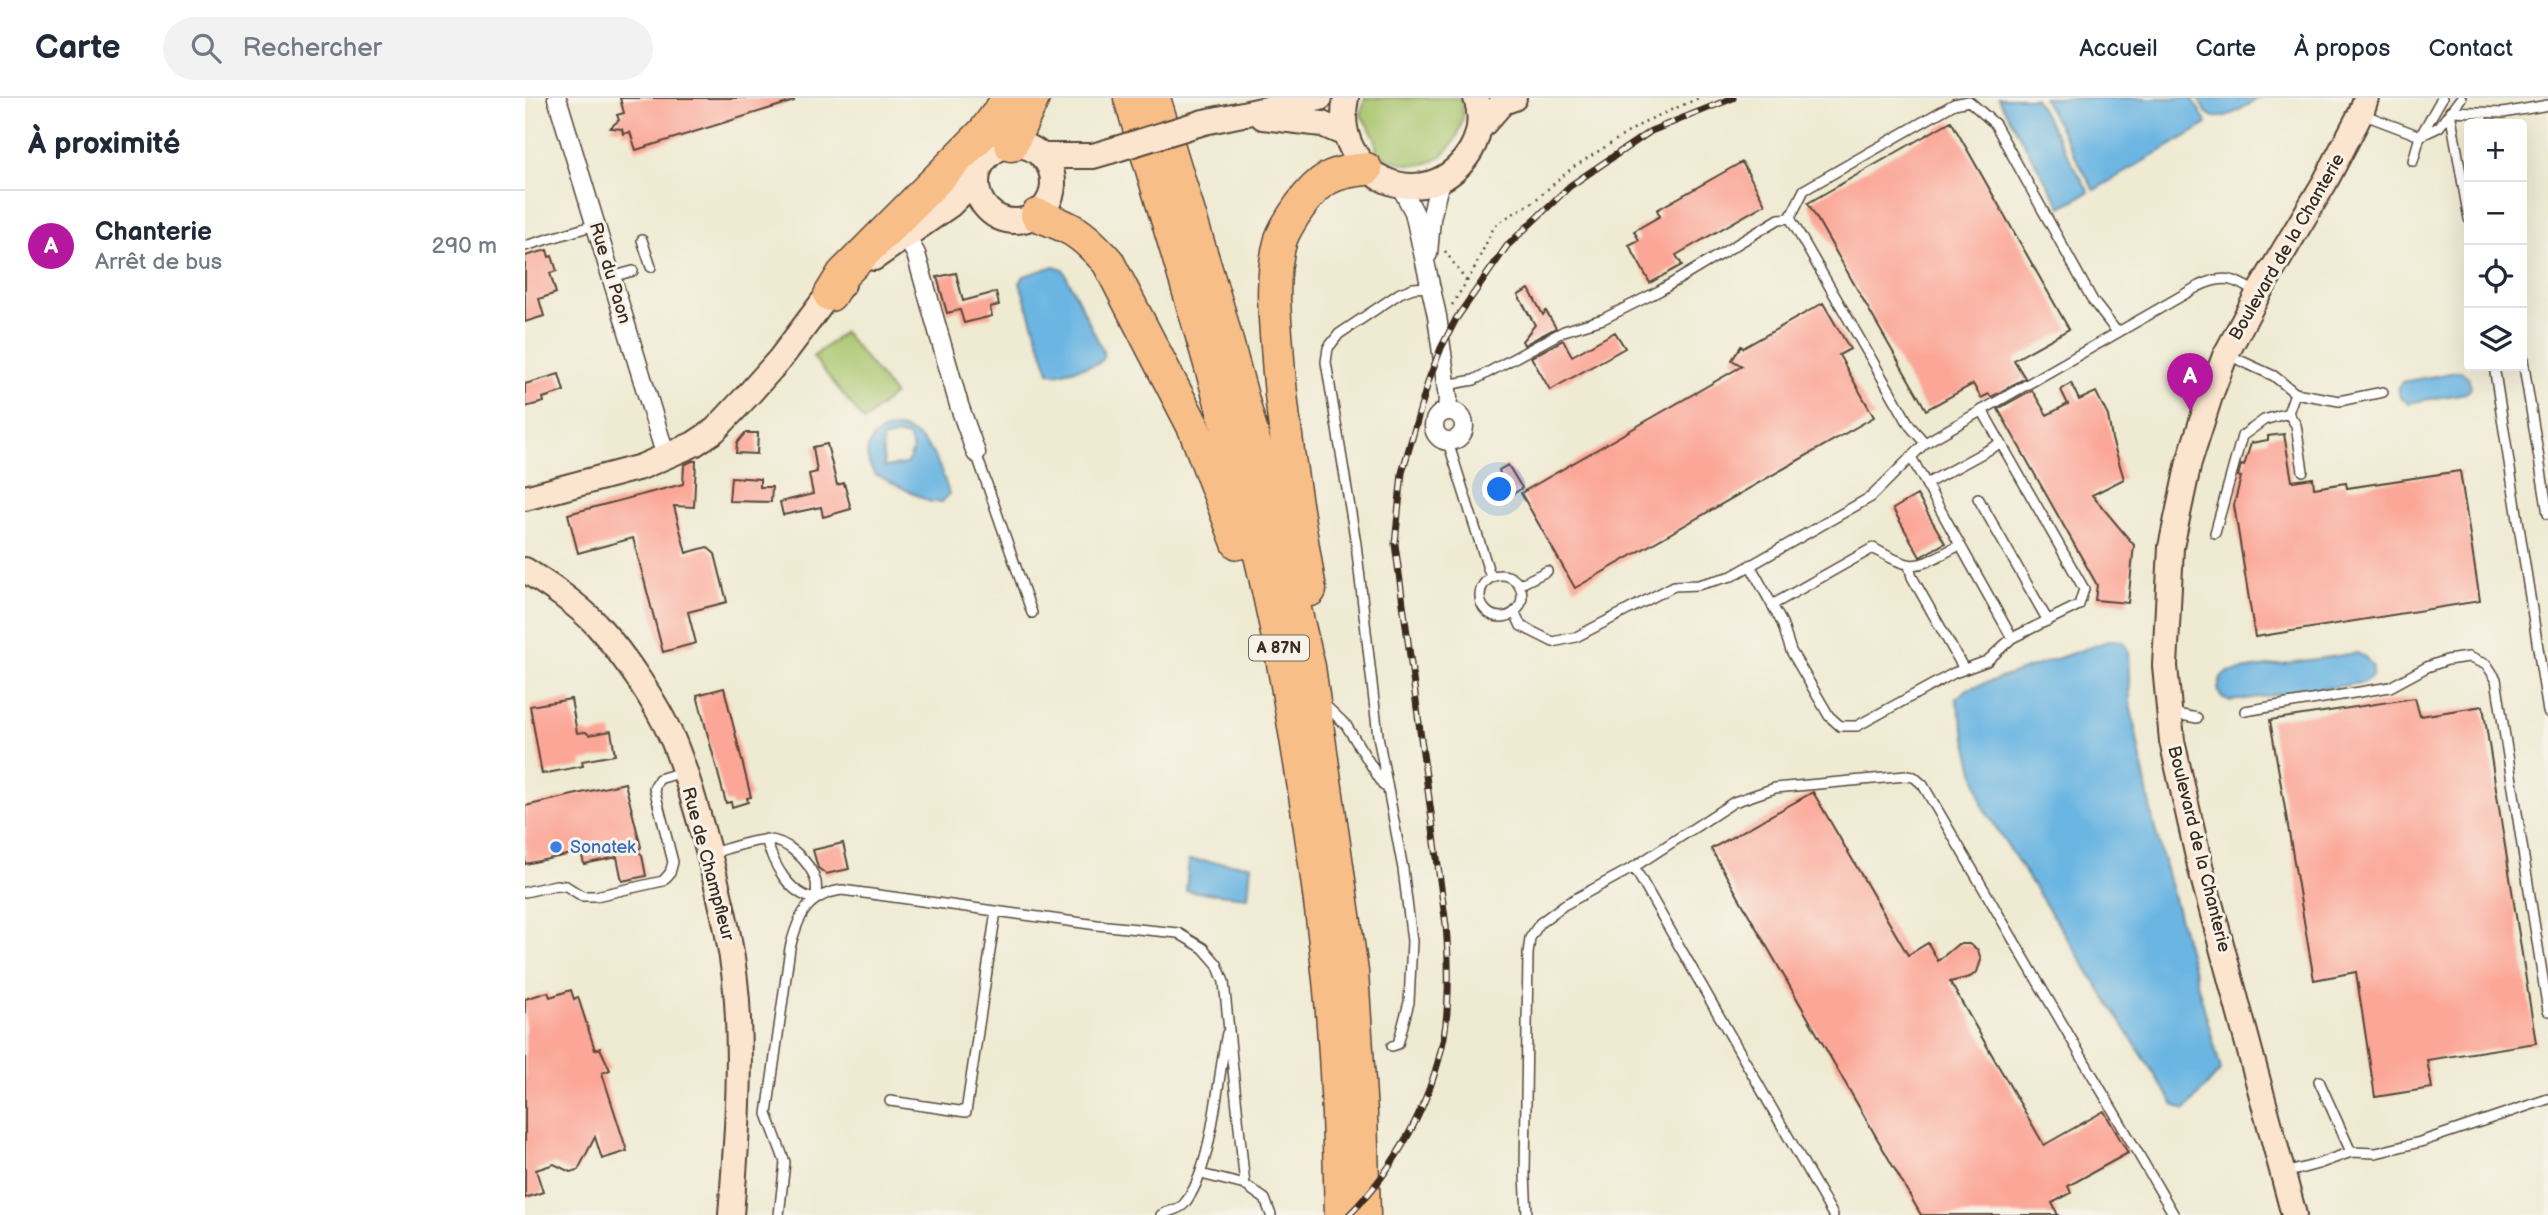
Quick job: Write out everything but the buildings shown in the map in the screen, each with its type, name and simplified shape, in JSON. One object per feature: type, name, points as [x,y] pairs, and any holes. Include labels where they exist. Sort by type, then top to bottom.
[{"type":"highway","points":[[830,295],[843,274],[985,131],[1009,98]]},
{"type":"highway","points":[[1011,145],[1033,98]]},
{"type":"highway","name":"A 87N","points":[[1130,98],[1303,682],[1309,820],[1329,981],[1341,1215]]},
{"type":"highway","name":"A 87N","points":[[1154,98],[1219,312],[1256,449],[1303,682],[1352,972],[1364,1215]]},
{"type":"highway","points":[[1037,215],[1072,227],[1091,243],[1108,262],[1127,294],[1194,428],[1237,540],[1267,653],[1303,682],[1316,631],[1280,393],[1275,270],[1282,237],[1313,188],[1343,171],[1366,169]]},
{"type":"street","name":"Rue du Paon","points":[[557,98],[663,447]]},
{"type":"street","points":[[1053,188],[1070,170],[1101,153],[1204,122],[1320,98]]},
{"type":"street","points":[[1346,98],[1343,114],[1345,134],[1352,153],[1366,169],[1382,180],[1400,185],[1427,184],[1440,180],[1466,159],[1479,129],[1479,107],[1476,98]]},
{"type":"street","points":[[1479,129],[1503,102],[1514,98]]},
{"type":"street","name":"Boulevard de la Chanterie","points":[[2294,1215],[2200,866],[2172,741],[2165,666],[2171,547],[2189,461],[2226,354],[2258,294],[2325,182],[2363,106]]},
{"type":"street","points":[[1242,114],[1322,124],[1345,134]]},
{"type":"street","points":[[950,205],[976,206],[1002,219],[1020,221],[1037,215],[1048,203],[1053,188],[1052,171],[1043,156],[1028,147],[1011,145],[995,150],[982,162],[977,178],[978,194],[987,210]]},
{"type":"street","points":[[1043,156],[1101,153]]},
{"type":"street","points":[[525,498],[631,470],[670,456],[715,430],[780,359],[830,295],[868,262],[950,205],[977,178]]},
{"type":"street","points":[[1428,279],[1431,219],[1440,180]]},
{"type":"street","points":[[1400,185],[1414,212],[1437,316],[1447,411],[1440,414],[1434,427],[1441,440],[1448,442]]},
{"type":"street","points":[[905,235],[916,254],[959,405],[976,453]]},
{"type":"street","points":[[525,489],[663,447],[732,410]]},
{"type":"street","name":"Rue de Champfleur","points":[[525,570],[557,591],[596,624],[649,698],[672,739],[683,771],[722,903],[738,1016],[740,1098],[731,1215]]},
{"type":"street","name":"Rue de Champfleur","points":[[525,590],[568,614],[620,656]]},
{"type":"lane","points":[[2413,161],[2420,136],[2442,98]]},
{"type":"lane","points":[[2420,136],[2439,127],[2461,98]]},
{"type":"lane","points":[[1790,218],[1804,190],[1954,104],[1969,101],[1995,124],[2093,301],[2117,332]]},
{"type":"lane","points":[[2363,106],[2420,136]]},
{"type":"lane","points":[[2450,111],[2503,113],[2548,106]]},
{"type":"lane","points":[[2450,111],[2464,191]]},
{"type":"lane","points":[[2481,112],[2482,119]]},
{"type":"lane","points":[[1446,385],[1474,380],[1564,331],[1603,319],[1659,291],[1779,219],[1790,218]]},
{"type":"lane","points":[[1790,218],[1910,426],[1925,443]]},
{"type":"lane","points":[[525,246],[595,225]]},
{"type":"lane","points":[[642,240],[651,267]]},
{"type":"lane","points":[[611,277],[633,271]]},
{"type":"lane","points":[[1392,1046],[1398,1044],[1409,1002],[1412,961],[1403,869],[1387,791],[1356,544],[1326,355],[1335,338],[1400,293],[1428,279]]},
{"type":"lane","points":[[1515,613],[1521,626],[1553,642],[1576,637],[1674,586],[1697,585],[1732,576],[1871,496],[1925,443],[2117,332],[2215,279],[2239,281],[2258,294]]},
{"type":"lane","points":[[2226,354],[2274,376],[2295,393],[2339,401],[2383,392]]},
{"type":"lane","points":[[2495,371],[2548,712]]},
{"type":"lane","points":[[2525,371],[2548,514]]},
{"type":"lane","points":[[2288,413],[2295,393]]},
{"type":"lane","points":[[1750,565],[1781,623],[1791,652],[1829,716],[1840,726],[1857,726],[1964,669],[1986,661],[2011,638],[2079,605],[2084,589],[1982,411]]},
{"type":"lane","points":[[2288,413],[2296,425],[2302,471]]},
{"type":"lane","points":[[2215,533],[2242,436],[2264,420],[2288,413]]},
{"type":"lane","points":[[1448,442],[1491,578]]},
{"type":"lane","points":[[1926,484],[2001,443]]},
{"type":"lane","points":[[976,453],[1032,613]]},
{"type":"lane","points":[[1911,457],[2011,638]]},
{"type":"lane","points":[[1978,498],[2048,621]]},
{"type":"lane","points":[[1772,604],[1873,548],[1899,563],[1916,566],[1960,545]]},
{"type":"lane","points":[[1909,565],[1912,578],[1964,669]]},
{"type":"lane","points":[[1519,585],[1547,571]]},
{"type":"lane","points":[[1501,575],[1512,578],[1519,585],[1521,605],[1515,613],[1496,617],[1487,612],[1481,604],[1483,584],[1491,578],[1501,575]]},
{"type":"lane","points":[[2245,711],[2390,687],[2427,667],[2447,660],[2468,657],[2487,665],[2496,678],[2548,1011]]},
{"type":"lane","points":[[1303,682],[1346,725],[1387,791]]},
{"type":"lane","points":[[2169,712],[2197,718]]},
{"type":"lane","points":[[525,892],[556,885],[566,886],[582,896],[596,897],[663,881],[670,873],[673,862],[654,788],[659,779],[683,771]]},
{"type":"lane","points":[[1527,1215],[1525,1175],[1528,954],[1531,938],[1540,923],[1565,905],[1634,867],[1734,802],[1775,788],[1914,777],[1930,797],[2174,1215]]},
{"type":"lane","points":[[766,839],[780,872],[792,887],[807,898],[816,899]]},
{"type":"lane","points":[[709,854],[766,839],[781,843],[800,856],[811,871],[817,884],[816,899]]},
{"type":"lane","points":[[1634,867],[1833,1215]]},
{"type":"lane","points":[[779,1215],[785,1162],[767,1114],[790,948],[797,921],[803,911],[816,899],[842,890],[1178,933],[1203,948],[1217,964],[1224,982],[1245,1185]]},
{"type":"lane","points":[[890,1101],[966,1112],[996,911]]},
{"type":"lane","points":[[1161,1215],[1183,1206],[1201,1174],[1229,1026]]},
{"type":"lane","points":[[2319,1081],[2351,1152]]},
{"type":"lane","points":[[2283,1173],[2351,1152],[2377,1153],[2420,1142],[2548,1099]]},
{"type":"lane","points":[[1201,1174],[1245,1185],[1265,1199],[1271,1215]]},
{"type":"path","points":[[1437,316],[1445,316],[1467,282],[1489,235],[1504,219],[1533,202],[1572,168],[1646,121],[1699,98]]},
{"type":"path","points":[[1438,240],[1467,282]]},
{"type":"green space","points":[[1365,98],[1460,98],[1463,112],[1461,126],[1450,148],[1441,156],[1422,164],[1400,162],[1377,152],[1375,137],[1361,115]]},
{"type":"green space","points":[[844,332],[894,394],[864,421],[813,357]]},
{"type":"water","points":[[1998,98],[2035,98],[2089,192],[2061,207]]},
{"type":"water","points":[[2043,98],[2192,98],[2207,124],[2094,190]]},
{"type":"water","points":[[2198,98],[2259,98],[2234,113],[2219,117],[2207,113]]},
{"type":"water","points":[[1054,266],[1063,269],[1104,358],[1099,363],[1056,374],[1049,372],[1020,283],[1024,276]]},
{"type":"water","points":[[2461,371],[2468,377],[2471,388],[2466,393],[2408,403],[2400,397],[2398,387],[2402,382]]},
{"type":"water","points":[[889,429],[909,431],[926,444],[938,462],[949,494],[942,502],[930,502],[875,474],[868,458],[870,443],[874,437]],"holes":[[[899,435],[908,437],[912,451],[906,464],[884,467],[882,439]]]},
{"type":"water","points":[[2111,640],[2122,641],[2128,650],[2130,703],[2153,822],[2221,1070],[2185,1110],[2174,1105],[1983,807],[1956,698],[1968,689]]},
{"type":"water","points":[[2357,653],[2365,657],[2373,667],[2372,676],[2362,683],[2231,701],[2221,697],[2218,689],[2221,677],[2228,672]]},
{"type":"water","points":[[1189,860],[1251,865],[1248,897],[1186,891]]},
{"type":"railway","points":[[1349,1215],[1382,1177],[1421,1110],[1438,1062],[1446,1023],[1446,925],[1395,544],[1402,473],[1429,379],[1456,319],[1507,246],[1570,186],[1651,131],[1733,98]]},
{"type":"place","name":"Chanterie","points":[[2190,411]]},
{"type":"place","name":"Sonatek","points":[[556,847]]}]
